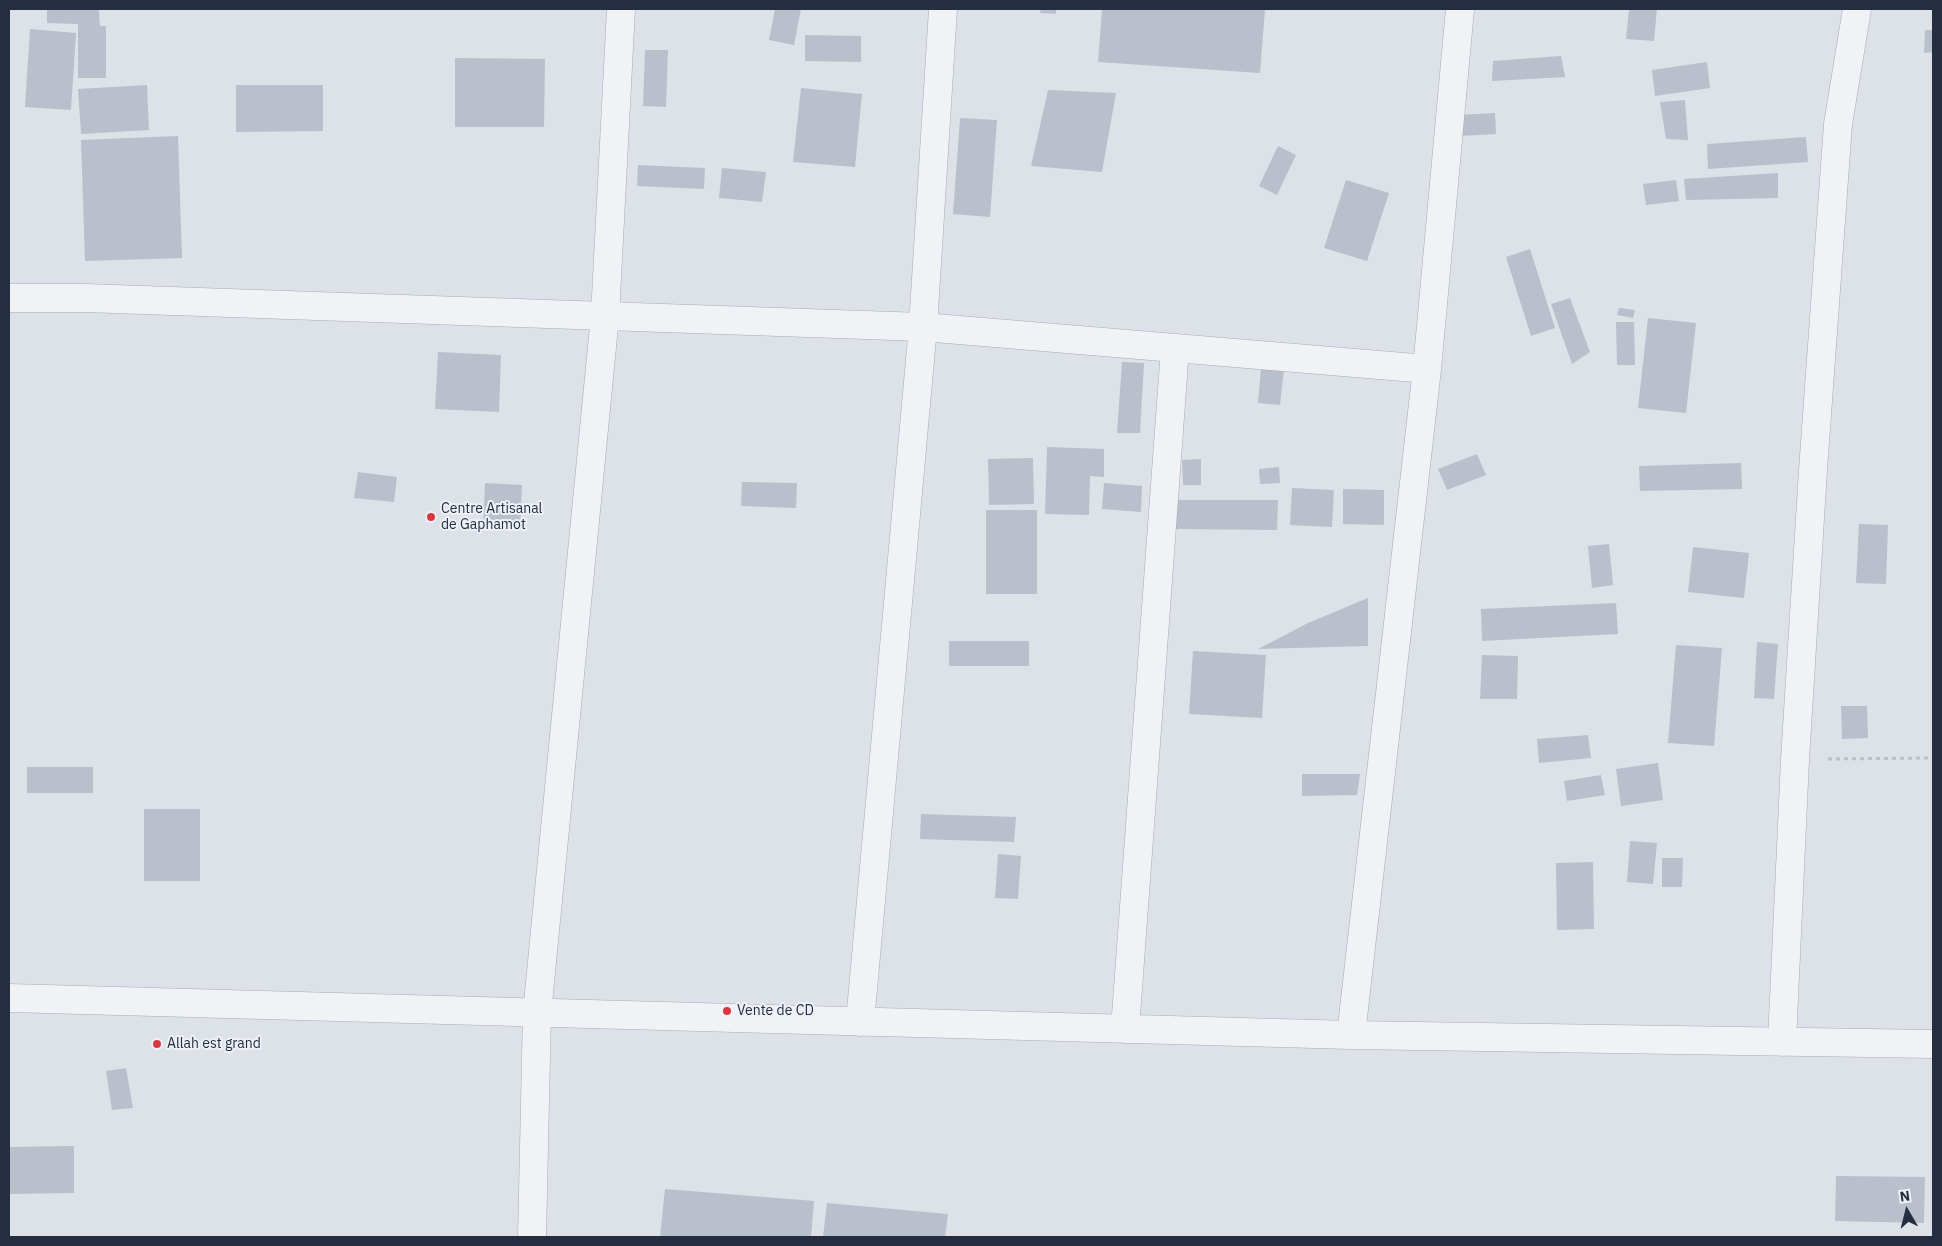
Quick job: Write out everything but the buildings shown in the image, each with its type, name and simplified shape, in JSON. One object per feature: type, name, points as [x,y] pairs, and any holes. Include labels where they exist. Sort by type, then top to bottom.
[{"type":"street","points":[[532,1237],[537,1013],[605,316],[621,9]]},
{"type":"street","points":[[860,1022],[923,327],[943,9]]},
{"type":"street","points":[[1351,1035],[1427,369],[1460,9]]},
{"type":"street","points":[[1782,1042],[1795,760],[1813,470],[1838,124],[1857,9]]},
{"type":"street","points":[[9,298],[85,298],[923,327],[1427,369]]},
{"type":"street","points":[[1125,1029],[1176,348]]},
{"type":"street","points":[[9,998],[1351,1035],[1933,1044]]},
{"type":"path","points":[[1795,760],[1933,758]]},
{"type":"place","name":"Centre Artisanal de Gaphamot","points":[[431,517]]},
{"type":"place","name":"Vente de CD","points":[[727,1011]]},
{"type":"place","name":"Allah est grand","points":[[157,1044]]}]
